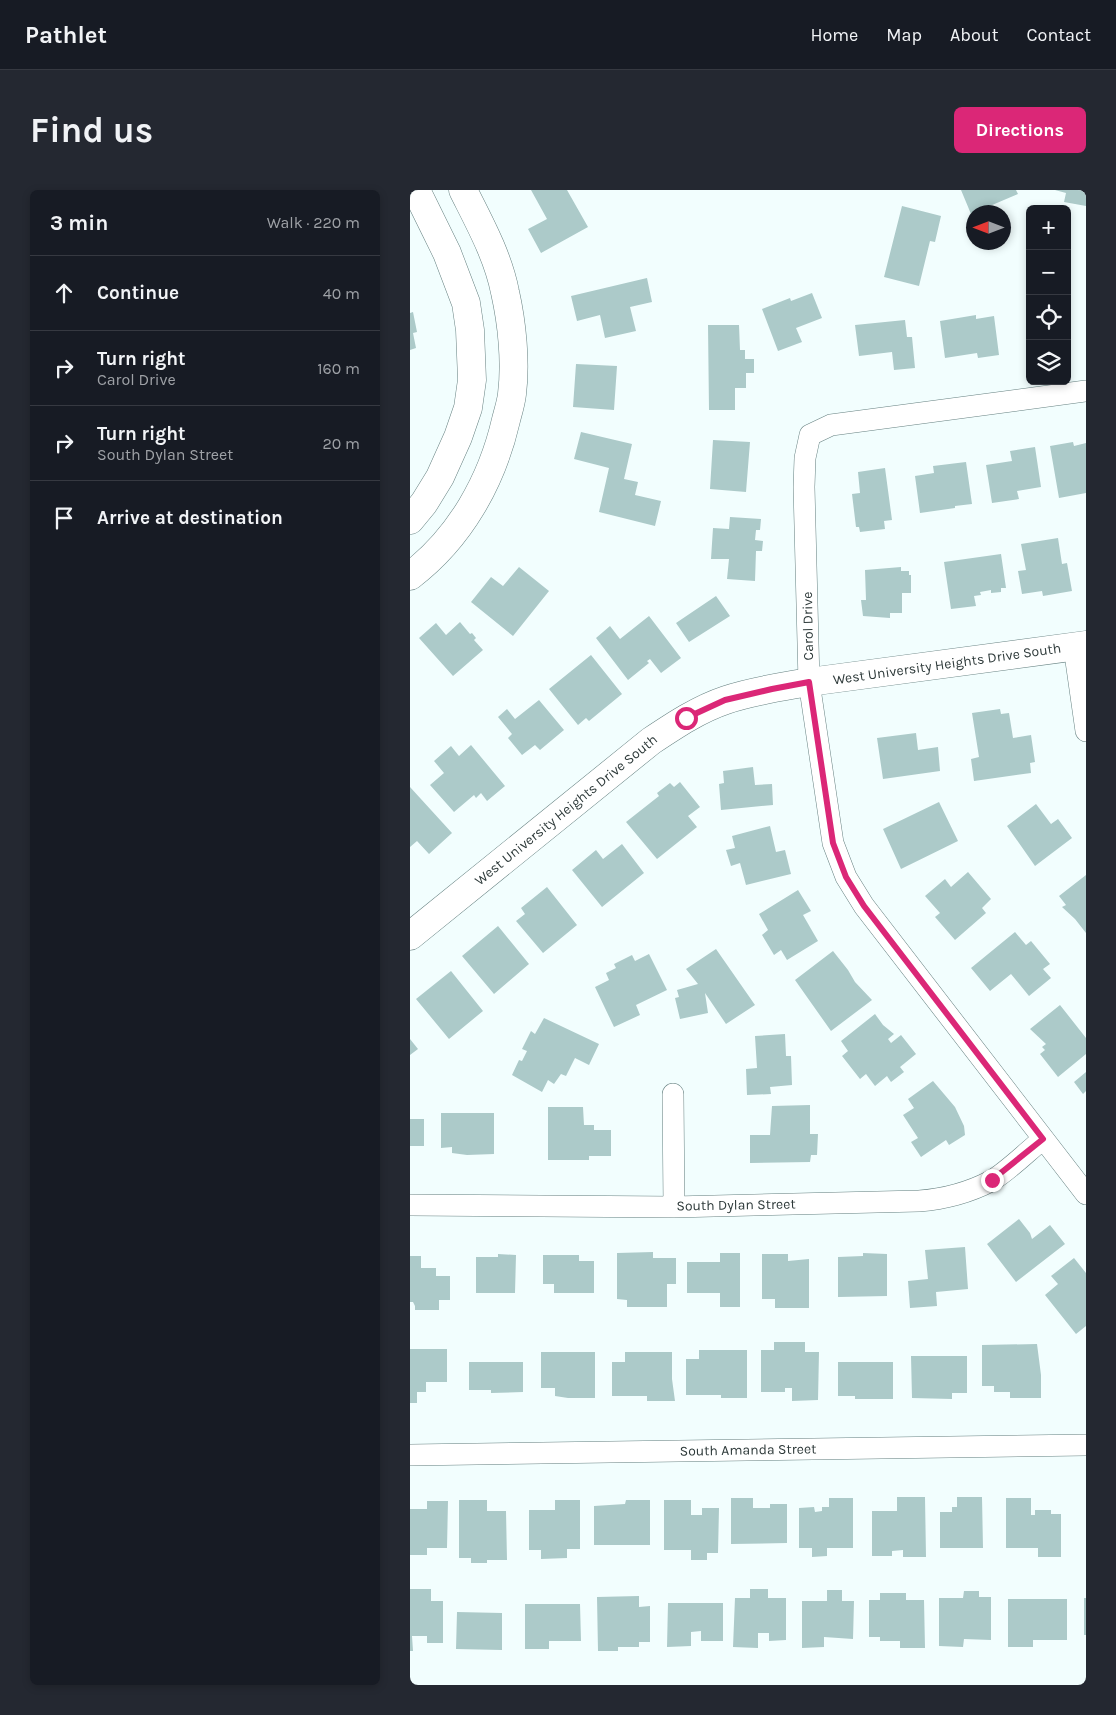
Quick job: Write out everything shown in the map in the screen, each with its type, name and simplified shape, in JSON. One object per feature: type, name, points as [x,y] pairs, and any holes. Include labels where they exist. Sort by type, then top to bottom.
[{"type":"street","points":[[410,520],[424,503],[444,469],[468,408],[472,380],[470,330],[466,303],[447,253],[416,190]]},
{"type":"street","points":[[410,576],[422,567],[462,524],[487,478],[502,437],[512,394],[513,344],[505,291],[493,251],[463,190]]},
{"type":"street","name":"Carol Drive","points":[[1086,391],[1064,388],[830,425],[810,435],[805,458],[804,487],[809,682],[833,843],[846,877],[864,906],[1086,1194]]},
{"type":"street","points":[[1080,646],[1086,731]]},
{"type":"street","name":"West University Heights Drive South","points":[[410,936],[651,741],[686,718],[725,700],[809,682],[1080,646]]},
{"type":"street","points":[[672,1094],[674,1207]]},
{"type":"street","name":"South Dylan Street","points":[[410,1205],[674,1207],[940,1199],[962,1194],[992,1180],[1043,1139]]},
{"type":"street","name":"South Amanda Street","points":[[410,1455],[1086,1446]]},
{"type":"building","points":[[531,190],[567,190],[588,227],[541,253],[528,229],[547,219]]},
{"type":"building","points":[[961,190],[1016,190],[1018,194],[992,205],[967,205]]},
{"type":"building","points":[[1055,190],[1086,190],[1086,206],[1064,202],[1066,193]]},
{"type":"building","points":[[902,206],[941,216],[935,242],[930,241],[919,286],[884,277]]},
{"type":"building","points":[[647,278],[652,302],[630,307],[636,331],[605,338],[600,315],[577,321],[571,296]]},
{"type":"building","points":[[812,293],[822,318],[796,328],[802,342],[778,351],[762,309],[790,298],[791,301]]},
{"type":"building","points":[[413,312],[417,332],[413,333],[416,348],[410,350],[410,313]]},
{"type":"building","points":[[976,315],[976,319],[994,316],[999,355],[978,358],[977,353],[945,358],[940,321]]},
{"type":"building","points":[[905,320],[907,337],[912,337],[915,368],[894,370],[892,352],[859,356],[855,325]]},
{"type":"building","points":[[708,325],[739,325],[740,350],[745,350],[745,359],[754,359],[754,373],[746,373],[746,388],[735,388],[735,410],[709,410]]},
{"type":"building","points":[[576,364],[617,366],[614,410],[573,407]]},
{"type":"building","points":[[581,432],[632,444],[624,479],[638,482],[635,495],[661,501],[655,526],[599,512],[609,468],[574,459]]},
{"type":"building","points":[[713,440],[750,442],[746,492],[710,489]]},
{"type":"building","points":[[1073,442],[1074,446],[1086,443],[1086,493],[1059,498],[1050,446]]},
{"type":"building","points":[[1035,447],[1041,487],[1017,491],[1019,499],[992,503],[986,465],[1012,461],[1010,451]]},
{"type":"building","points":[[966,462],[972,504],[920,513],[915,476],[934,473],[933,466]]},
{"type":"building","points":[[885,468],[892,520],[884,521],[885,529],[860,532],[859,527],[856,527],[852,494],[860,493],[858,472]]},
{"type":"building","points":[[730,517],[761,519],[760,530],[756,530],[755,540],[763,541],[762,551],[756,551],[755,581],[727,579],[729,559],[711,559],[713,528],[729,529]]},
{"type":"building","points":[[1058,538],[1062,564],[1067,563],[1072,591],[1043,596],[1042,591],[1022,594],[1018,571],[1026,570],[1021,544]]},
{"type":"building","points":[[1001,554],[1006,588],[1001,588],[1001,592],[991,593],[991,590],[980,592],[981,595],[974,596],[976,606],[951,609],[944,562]]},
{"type":"building","points":[[519,567],[549,591],[513,636],[471,602],[491,577],[503,586]]},
{"type":"building","points":[[901,567],[901,571],[909,571],[909,575],[911,575],[911,593],[902,593],[902,613],[890,613],[890,618],[863,616],[861,600],[866,600],[865,570]]},
{"type":"building","points":[[716,596],[730,616],[689,642],[676,623]]},
{"type":"building","points":[[649,616],[681,658],[661,673],[650,659],[647,661],[649,663],[628,680],[596,638],[610,626],[620,639]]},
{"type":"building","points":[[460,622],[470,634],[472,633],[476,638],[474,640],[483,650],[453,676],[419,638],[436,623],[446,635]]},
{"type":"building","points":[[591,655],[622,694],[589,721],[586,718],[578,725],[549,689]]},
{"type":"building","points":[[539,700],[564,730],[540,750],[535,745],[522,755],[508,738],[512,734],[498,717],[507,709],[515,719]]},
{"type":"building","points":[[1000,709],[1001,714],[1009,713],[1013,738],[1031,735],[1035,762],[1030,763],[1031,773],[974,781],[971,759],[979,757],[972,713]]},
{"type":"building","points":[[916,733],[918,750],[938,747],[940,771],[883,779],[877,738]]},
{"type":"building","points":[[471,745],[505,786],[487,801],[481,793],[476,798],[474,795],[454,812],[430,785],[444,773],[434,761],[451,746],[459,756]]},
{"type":"building","points":[[753,767],[755,785],[772,784],[773,805],[721,810],[719,784],[724,783],[723,771]]},
{"type":"building","points":[[680,782],[700,807],[688,816],[697,827],[657,859],[626,822],[659,796],[657,793],[670,783],[674,787]]},
{"type":"building","points":[[410,787],[452,833],[429,854],[417,841],[410,847]]},
{"type":"building","points":[[939,802],[958,841],[901,869],[883,829]]},
{"type":"building","points":[[1036,804],[1051,824],[1058,819],[1072,838],[1035,866],[1007,826]]},
{"type":"building","points":[[770,826],[776,852],[785,850],[791,874],[746,885],[740,863],[731,866],[726,850],[735,848],[732,836]]},
{"type":"building","points":[[622,844],[644,873],[602,907],[572,870],[596,850],[603,859]]},
{"type":"building","points":[[968,872],[991,899],[982,908],[986,913],[955,940],[935,917],[940,913],[925,896],[945,879],[951,887]]},
{"type":"building","points":[[1086,875],[1086,933],[1062,907],[1066,905],[1059,896]]},
{"type":"building","points":[[547,887],[577,925],[543,953],[516,921],[525,914],[521,908]]},
{"type":"building","points":[[798,890],[811,911],[803,915],[818,941],[787,960],[781,950],[774,955],[762,935],[768,930],[759,914]]},
{"type":"building","points":[[498,926],[529,964],[494,994],[462,956]]},
{"type":"building","points":[[1015,932],[1026,945],[1031,941],[1050,964],[1043,969],[1051,978],[1029,996],[1011,974],[990,991],[971,968]]},
{"type":"building","points":[[716,949],[755,1005],[726,1024],[705,993],[708,1013],[680,1019],[675,998],[679,997],[677,990],[698,984],[686,969]]},
{"type":"building","points":[[833,951],[855,982],[872,1000],[831,1031],[795,980]]},
{"type":"building","points":[[649,954],[667,990],[636,1005],[640,1015],[614,1027],[595,987],[609,980],[606,973],[616,968],[614,964],[632,955],[635,961]]},
{"type":"building","points":[[451,971],[483,1011],[449,1039],[416,999]]},
{"type":"building","points":[[1060,1005],[1086,1038],[1086,1054],[1058,1077],[1040,1054],[1045,1050],[1042,1047],[1046,1044],[1030,1029]]},
{"type":"building","points":[[875,1014],[883,1025],[894,1034],[888,1039],[891,1043],[901,1035],[916,1054],[900,1067],[904,1072],[891,1082],[887,1076],[875,1086],[866,1074],[860,1079],[842,1056],[848,1051],[841,1041]]},
{"type":"building","points":[[544,1018],[599,1044],[589,1065],[575,1058],[566,1076],[561,1074],[554,1084],[548,1080],[542,1092],[512,1075],[519,1060],[522,1061],[527,1051],[522,1049],[531,1031],[535,1034]]},
{"type":"building","points":[[785,1034],[786,1056],[791,1056],[792,1085],[770,1087],[771,1094],[747,1095],[746,1069],[757,1068],[755,1036]]},
{"type":"building","points":[[410,1039],[418,1049],[410,1055]]},
{"type":"building","points":[[1086,1072],[1086,1091],[1083,1094],[1074,1082]]},
{"type":"building","points":[[933,1081],[955,1107],[964,1126],[965,1135],[949,1145],[946,1140],[921,1157],[911,1142],[918,1138],[903,1115],[914,1108],[908,1099]]},
{"type":"building","points":[[810,1105],[810,1134],[818,1134],[817,1155],[811,1155],[810,1162],[750,1163],[750,1135],[770,1135],[772,1106]]},
{"type":"building","points":[[548,1107],[583,1107],[584,1125],[594,1125],[594,1130],[611,1130],[611,1156],[589,1156],[589,1160],[548,1160]]},
{"type":"building","points":[[441,1113],[494,1113],[494,1154],[467,1155],[452,1153],[452,1147],[441,1148]]},
{"type":"building","points":[[410,1119],[424,1119],[424,1146],[410,1146]]},
{"type":"building","points":[[1019,1219],[1030,1233],[1032,1239],[1050,1225],[1065,1244],[1016,1282],[987,1244]]},
{"type":"building","points":[[965,1247],[968,1289],[936,1292],[937,1306],[910,1308],[908,1281],[928,1279],[925,1250]]},
{"type":"building","points":[[653,1252],[653,1258],[676,1258],[676,1284],[667,1284],[667,1307],[627,1307],[627,1300],[617,1299],[617,1253]]},
{"type":"building","points":[[720,1253],[740,1253],[740,1307],[720,1307],[720,1293],[687,1293],[687,1262],[720,1262]]},
{"type":"building","points":[[863,1253],[887,1254],[887,1296],[838,1297],[838,1257],[863,1256]]},
{"type":"building","points":[[498,1254],[516,1255],[515,1293],[476,1293],[476,1257],[498,1257]]},
{"type":"building","points":[[762,1254],[788,1254],[788,1261],[809,1259],[809,1308],[775,1308],[775,1299],[762,1299]]},
{"type":"building","points":[[543,1255],[579,1255],[579,1261],[594,1261],[594,1293],[554,1293],[554,1284],[543,1284]]},
{"type":"building","points":[[410,1256],[421,1256],[421,1268],[436,1268],[436,1276],[450,1276],[450,1300],[439,1300],[439,1310],[415,1310],[413,1302],[410,1302]]},
{"type":"building","points":[[1074,1258],[1086,1273],[1086,1326],[1076,1334],[1045,1295],[1058,1284],[1051,1276]]},
{"type":"building","points":[[774,1342],[805,1342],[805,1352],[819,1352],[818,1400],[792,1401],[792,1388],[785,1388],[785,1392],[761,1392],[761,1350],[774,1350]]},
{"type":"building","points":[[1037,1344],[1041,1375],[1041,1398],[1010,1398],[1010,1392],[994,1392],[994,1386],[982,1386],[982,1345]]},
{"type":"building","points":[[410,1349],[447,1349],[447,1382],[426,1382],[426,1392],[417,1392],[417,1403],[410,1403]]},
{"type":"building","points":[[699,1350],[747,1350],[747,1398],[721,1398],[721,1395],[686,1395],[686,1359],[699,1359]]},
{"type":"building","points":[[541,1352],[595,1352],[595,1398],[555,1396],[555,1388],[541,1388]]},
{"type":"building","points":[[625,1352],[672,1352],[672,1379],[675,1401],[647,1401],[647,1396],[612,1396],[612,1362],[625,1362]]},
{"type":"building","points":[[911,1356],[967,1356],[967,1393],[952,1393],[952,1399],[912,1398]]},
{"type":"building","points":[[469,1362],[523,1362],[523,1392],[491,1393],[491,1390],[469,1390]]},
{"type":"building","points":[[838,1362],[893,1362],[893,1399],[855,1399],[855,1396],[838,1396]]},
{"type":"building","points":[[897,1497],[925,1497],[926,1557],[903,1557],[903,1550],[892,1551],[892,1556],[872,1556],[872,1511],[897,1511]]},
{"type":"building","points":[[957,1497],[982,1497],[983,1548],[940,1548],[940,1512],[952,1512],[952,1507],[957,1507]]},
{"type":"building","points":[[731,1498],[753,1498],[753,1508],[770,1508],[770,1504],[787,1504],[787,1543],[731,1544]]},
{"type":"building","points":[[829,1498],[853,1498],[853,1548],[827,1548],[827,1556],[812,1557],[812,1548],[799,1548],[799,1508],[814,1507],[815,1512],[822,1511],[822,1507],[829,1507]]},
{"type":"building","points":[[1006,1498],[1031,1498],[1031,1515],[1035,1515],[1035,1510],[1051,1510],[1051,1514],[1061,1514],[1061,1557],[1038,1557],[1038,1548],[1006,1548]]},
{"type":"building","points":[[459,1500],[487,1500],[487,1511],[506,1511],[507,1560],[487,1560],[487,1563],[471,1563],[471,1558],[459,1558]]},
{"type":"building","points":[[555,1500],[580,1500],[580,1549],[567,1549],[567,1558],[541,1559],[541,1550],[529,1550],[529,1510],[555,1510]]},
{"type":"building","points":[[626,1500],[650,1500],[650,1545],[594,1545],[594,1506],[625,1504]]},
{"type":"building","points":[[664,1500],[691,1500],[691,1515],[702,1515],[702,1508],[719,1508],[718,1553],[707,1553],[707,1560],[691,1560],[691,1550],[664,1550]]},
{"type":"building","points":[[427,1501],[448,1501],[447,1548],[427,1548],[427,1555],[410,1555],[410,1509],[427,1509]]},
{"type":"building","points":[[410,1589],[431,1589],[431,1601],[443,1601],[443,1643],[427,1643],[427,1636],[412,1636],[413,1651],[410,1651]]},
{"type":"building","points":[[750,1589],[768,1589],[768,1598],[786,1598],[786,1640],[769,1641],[769,1633],[758,1633],[758,1648],[733,1647],[735,1598],[750,1598]]},
{"type":"building","points":[[827,1590],[842,1590],[842,1601],[854,1601],[853,1639],[824,1637],[824,1647],[802,1648],[802,1601],[827,1601]]},
{"type":"building","points":[[964,1591],[979,1591],[979,1597],[991,1597],[991,1640],[964,1639],[963,1647],[939,1646],[939,1598],[963,1598]]},
{"type":"building","points":[[880,1593],[906,1593],[906,1600],[924,1600],[925,1648],[900,1648],[900,1641],[880,1641],[880,1637],[869,1637],[869,1600],[880,1600]]},
{"type":"building","points":[[639,1596],[639,1607],[650,1606],[650,1642],[639,1642],[639,1647],[618,1647],[618,1651],[598,1651],[597,1597]]},
{"type":"building","points":[[1084,1598],[1086,1598],[1086,1635],[1084,1635]]},
{"type":"building","points":[[1008,1599],[1067,1599],[1067,1640],[1033,1640],[1033,1647],[1008,1647]]},
{"type":"building","points":[[668,1603],[723,1603],[723,1641],[701,1641],[701,1631],[691,1632],[691,1646],[667,1647]]},
{"type":"building","points":[[525,1604],[580,1604],[581,1641],[549,1641],[549,1649],[525,1649]]},
{"type":"building","points":[[457,1612],[502,1613],[502,1650],[456,1649]]},
{"type":"route","points":[[686,718],[725,700],[809,682],[833,843],[846,877],[864,906],[1043,1139],[992,1180]]}]
